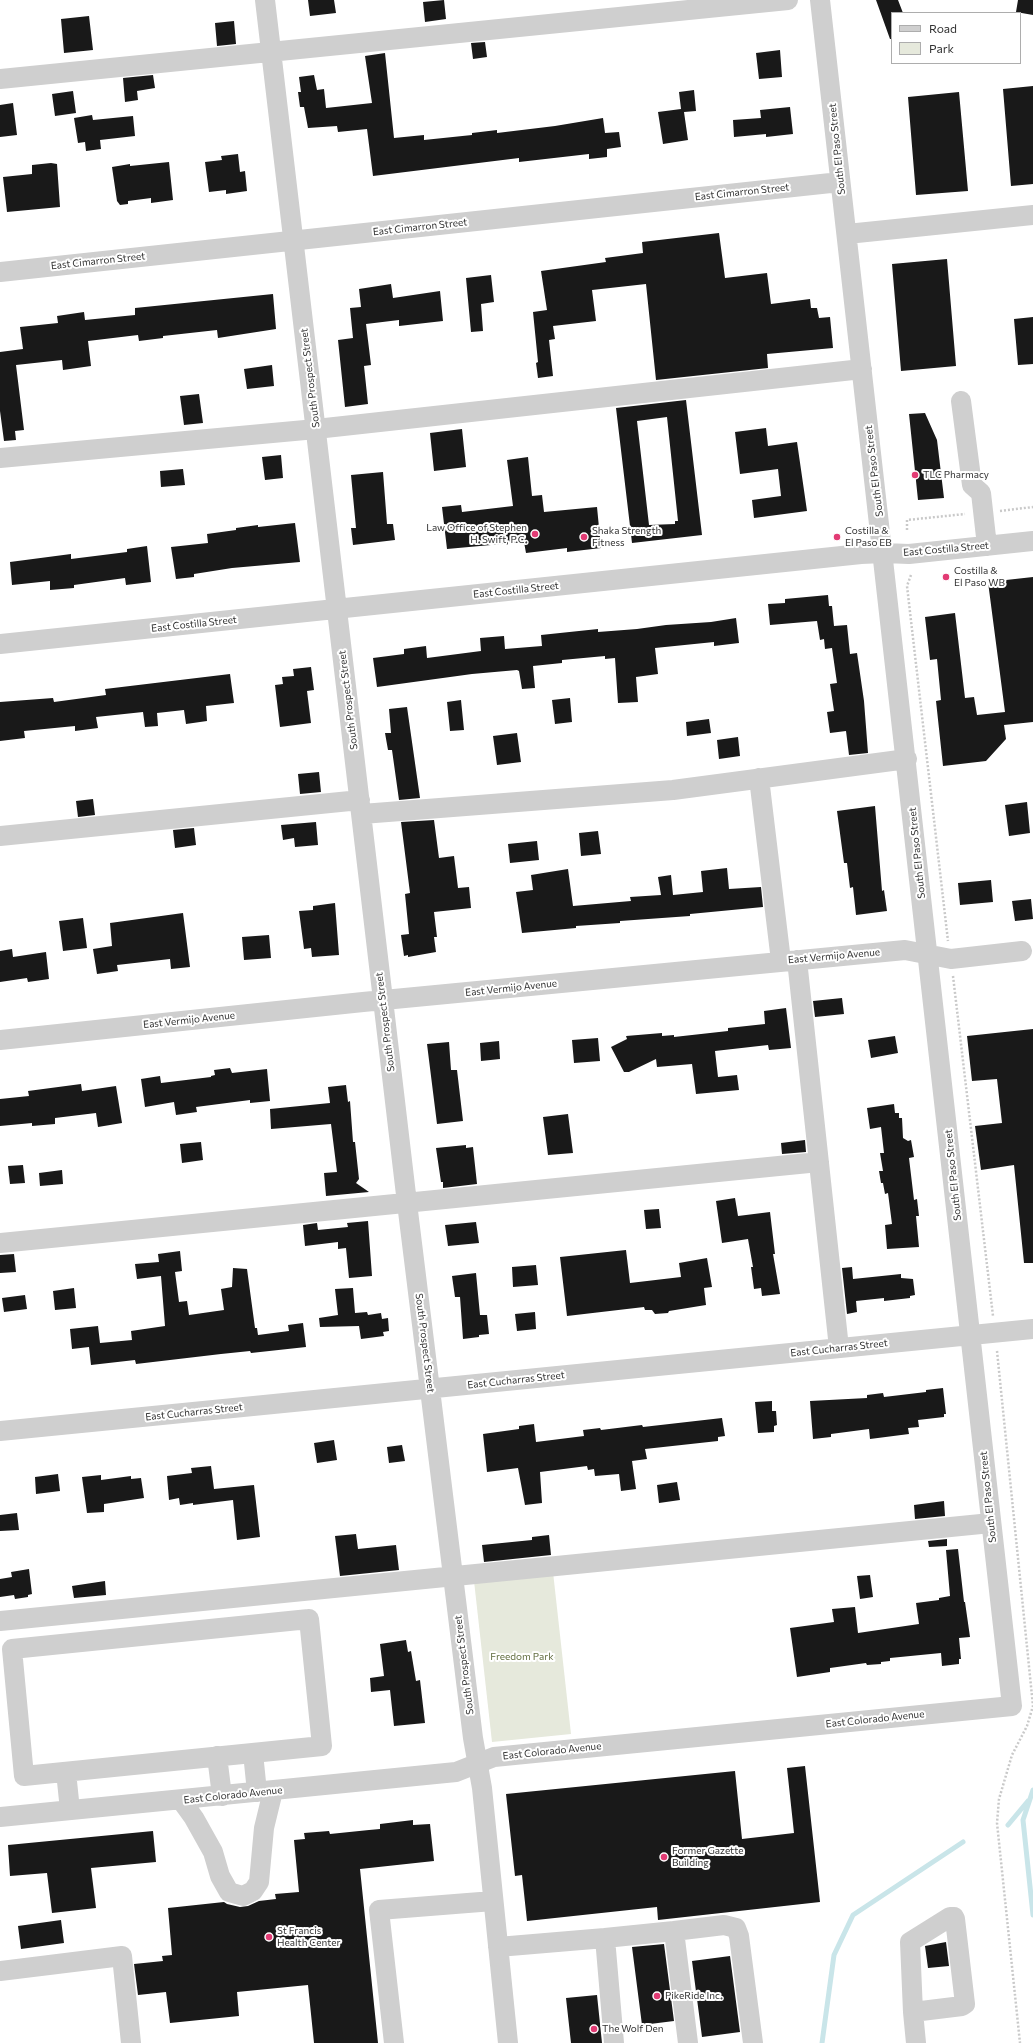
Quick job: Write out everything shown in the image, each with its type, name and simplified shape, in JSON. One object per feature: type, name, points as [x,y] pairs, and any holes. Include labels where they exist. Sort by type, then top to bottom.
[{"type":"street","name":"South Prospect Street","points":[[265,0],[407,1203],[478,1764],[508,2043]]},
{"type":"street","points":[[0,79],[788,0]]},
{"type":"street","name":"South El Paso Street","points":[[820,0],[884,552],[1012,1706]]},
{"type":"street","name":"East Cimarron Street","points":[[0,272],[840,182]]},
{"type":"street","points":[[847,234],[1033,215]]},
{"type":"street","points":[[0,458],[316,429],[862,369]]},
{"type":"street","points":[[960,401],[972,484],[981,493],[987,546]]},
{"type":"street","name":"East Costilla Street","points":[[0,644],[884,552],[909,554],[1033,541]]},
{"type":"street","points":[[0,836],[361,807],[673,790],[907,759]]},
{"type":"street","points":[[758,778],[789,960],[819,1162],[839,1348]]},
{"type":"street","name":"East Vermijo Avenue","points":[[0,1040],[789,960],[908,950],[929,956],[951,959],[1022,952]]},
{"type":"street","points":[[0,1244],[819,1162]]},
{"type":"street","name":"East Cucharras Street","points":[[0,1431],[1033,1329]]},
{"type":"street","points":[[0,1621],[991,1523]]},
{"type":"street","points":[[309,1619],[322,1746],[252,1753],[24,1776],[12,1649],[309,1619]]},
{"type":"street","name":"East Colorado Avenue","points":[[0,1817],[456,1772],[494,1757],[1012,1706]]},
{"type":"street","points":[[181,1800],[194,1818],[213,1852],[220,1876],[229,1892],[243,1896],[253,1891],[259,1882],[264,1828],[265,1792],[252,1753]]},
{"type":"street","points":[[217,1756],[222,1796]]},
{"type":"street","points":[[66,1772],[70,1810]]},
{"type":"street","points":[[394,2043],[379,1910],[493,1901]]},
{"type":"street","points":[[912,2012],[962,2006],[965,2004],[954,1917],[950,1917],[910,1942],[912,2012],[916,2043]]},
{"type":"street","points":[[498,1947],[605,1938],[724,1925],[736,1928],[739,1936],[753,2043]]},
{"type":"street","points":[[674,1931],[688,2043]]},
{"type":"street","points":[[605,1938],[614,2043]]},
{"type":"street","points":[[0,1971],[122,1956],[132,2043]]},
{"type":"green space","name":"Freedom Park","points":[[553,1572],[571,1734],[492,1742],[474,1581]]},
{"type":"building","points":[[308,0],[334,0],[336,13],[310,16]]},
{"type":"building","points":[[444,0],[446,19],[425,22],[423,2]]},
{"type":"building","points":[[876,0],[898,0],[903,12],[891,12],[890,39]]},
{"type":"building","points":[[1018,0],[1033,0],[1033,15],[1016,12]]},
{"type":"building","points":[[89,16],[93,50],[64,53],[61,19]]},
{"type":"building","points":[[234,21],[236,44],[217,46],[215,23]]},
{"type":"building","points":[[485,42],[487,57],[473,59],[471,43]]},
{"type":"building","points":[[780,50],[782,77],[759,79],[756,53]]},
{"type":"building","points":[[385,53],[394,138],[424,135],[424,140],[472,135],[472,133],[497,130],[497,133],[555,126],[603,118],[605,133],[619,132],[621,147],[607,149],[607,157],[589,159],[589,154],[519,162],[519,158],[373,176],[367,129],[338,132],[337,126],[308,128],[304,107],[300,107],[298,92],[301,92],[299,77],[314,75],[317,90],[324,89],[326,108],[372,103],[365,56]]},
{"type":"building","points":[[153,75],[155,88],[137,91],[138,100],[125,102],[123,78]]},
{"type":"building","points":[[1033,86],[1033,184],[1011,186],[1003,89]]},
{"type":"building","points":[[694,90],[696,111],[684,112],[688,140],[663,144],[658,112],[681,109],[679,92]]},
{"type":"building","points":[[73,91],[76,113],[55,116],[52,94]]},
{"type":"building","points":[[959,92],[968,191],[916,195],[908,97]]},
{"type":"building","points":[[13,103],[17,135],[0,137],[0,105]]},
{"type":"building","points":[[790,107],[793,134],[766,137],[766,134],[734,137],[733,120],[761,118],[760,110]]},
{"type":"building","points":[[92,115],[93,120],[133,116],[135,136],[100,140],[101,149],[86,151],[85,142],[78,143],[74,118]]},
{"type":"building","points":[[238,154],[240,172],[245,171],[247,191],[226,194],[226,190],[209,192],[205,162],[222,160],[221,156]]},
{"type":"building","points":[[169,162],[173,200],[151,203],[151,198],[128,201],[128,204],[120,205],[117,201],[112,167],[130,164],[130,166]]},
{"type":"building","points":[[51,163],[57,164],[60,207],[7,212],[3,177],[32,174],[32,165]]},
{"type":"building","points":[[719,233],[725,278],[767,273],[771,304],[810,299],[811,308],[817,308],[819,318],[830,317],[833,348],[767,354],[768,368],[656,380],[646,284],[592,290],[596,321],[553,326],[555,339],[549,340],[553,376],[538,378],[536,363],[538,362],[533,312],[547,310],[541,271],[606,262],[605,258],[643,253],[642,242]]},
{"type":"building","points":[[947,259],[956,366],[901,371],[892,264]]},
{"type":"building","points":[[491,275],[494,302],[481,304],[483,331],[471,332],[466,278]]},
{"type":"building","points":[[391,284],[393,298],[440,291],[443,321],[399,326],[399,320],[366,324],[371,365],[364,366],[368,404],[345,407],[338,340],[353,338],[350,308],[361,307],[359,289]]},
{"type":"building","points":[[273,294],[276,329],[218,338],[217,330],[163,336],[163,338],[139,341],[138,335],[88,341],[91,366],[63,370],[62,360],[16,365],[24,430],[15,431],[16,440],[4,441],[0,411],[0,352],[23,349],[20,327],[58,323],[57,316],[84,312],[85,320],[135,315],[135,308]]},
{"type":"building","points":[[1033,317],[1033,364],[1018,365],[1014,319]]},
{"type":"building","points":[[272,365],[274,386],[247,389],[244,369]]},
{"type":"building","points":[[199,394],[203,423],[184,425],[180,396]]},
{"type":"building","points":[[686,400],[702,535],[632,543],[616,408]],"holes":[[[667,417],[678,521],[675,521],[675,524],[649,525],[637,421]]]},
{"type":"building","points":[[925,413],[937,440],[944,498],[918,500],[909,414]]},
{"type":"building","points":[[766,428],[768,446],[797,442],[807,511],[754,518],[752,500],[781,496],[778,469],[740,474],[735,432]]},
{"type":"building","points":[[462,429],[466,467],[434,471],[430,433]]},
{"type":"building","points":[[281,455],[283,478],[265,480],[262,457]]},
{"type":"building","points":[[528,457],[532,496],[542,495],[544,512],[597,507],[601,548],[567,552],[567,548],[526,553],[524,542],[447,549],[442,507],[461,505],[462,512],[513,506],[507,460]]},
{"type":"building","points":[[183,469],[185,485],[161,487],[160,471]]},
{"type":"building","points":[[383,472],[387,524],[393,524],[395,540],[353,545],[351,528],[356,528],[351,475]]},
{"type":"building","points":[[295,523],[300,562],[232,568],[194,574],[194,577],[176,579],[171,547],[208,543],[207,534],[236,530],[236,528]]},
{"type":"building","points":[[147,546],[151,582],[126,585],[125,578],[74,585],[74,588],[50,590],[50,581],[12,585],[10,562],[71,554],[71,559],[127,552],[127,549]]},
{"type":"building","points":[[1033,577],[1033,722],[1004,725],[1006,739],[986,761],[943,766],[936,701],[941,700],[937,659],[930,660],[925,617],[955,613],[965,698],[974,697],[977,715],[1005,712],[988,582]]},
{"type":"building","points":[[828,595],[829,606],[832,606],[834,626],[847,625],[850,654],[857,653],[864,701],[868,753],[849,755],[846,731],[830,733],[827,712],[834,711],[830,684],[837,683],[832,648],[825,649],[824,639],[820,640],[817,621],[770,625],[768,604],[785,603],[785,599]]},
{"type":"building","points":[[736,618],[739,643],[714,646],[714,642],[655,648],[658,674],[636,677],[638,702],[618,703],[615,658],[605,659],[605,656],[562,660],[562,663],[533,666],[535,688],[522,689],[519,671],[517,670],[472,674],[377,687],[373,658],[404,654],[404,649],[426,646],[427,658],[481,651],[480,638],[504,636],[505,649],[542,646],[541,635],[598,629],[598,632],[637,629],[666,625],[711,622]]},
{"type":"building","points":[[311,667],[314,690],[307,691],[311,723],[280,727],[275,685],[283,684],[282,677],[294,676],[293,669]]},
{"type":"building","points":[[230,674],[234,703],[206,706],[207,721],[186,724],[184,710],[157,713],[158,726],[145,727],[143,712],[96,717],[98,728],[75,731],[75,726],[24,731],[25,738],[0,741],[0,702],[53,698],[54,702],[106,695],[105,689]]},
{"type":"building","points":[[570,698],[572,722],[555,724],[552,700]]},
{"type":"building","points":[[461,700],[464,730],[450,731],[447,702]]},
{"type":"building","points":[[407,707],[420,798],[399,800],[392,750],[388,750],[385,733],[391,733],[389,709]]},
{"type":"building","points":[[709,719],[711,733],[687,736],[686,722]]},
{"type":"building","points":[[517,733],[521,762],[497,765],[493,736]]},
{"type":"building","points":[[738,737],[740,756],[719,759],[717,740]]},
{"type":"building","points":[[319,772],[321,792],[300,794],[298,774]]},
{"type":"building","points":[[93,799],[95,815],[78,817],[76,801]]},
{"type":"building","points":[[1027,802],[1030,833],[1009,836],[1005,805]]},
{"type":"building","points":[[875,806],[882,891],[884,890],[887,911],[856,915],[853,887],[850,888],[847,863],[844,863],[837,811]]},
{"type":"building","points":[[434,820],[439,858],[454,856],[458,888],[469,887],[471,908],[434,912],[437,937],[434,937],[436,952],[408,957],[408,955],[404,956],[401,935],[409,934],[405,894],[410,893],[401,822]]},
{"type":"building","points":[[316,822],[318,845],[295,847],[294,838],[283,840],[281,825]]},
{"type":"building","points":[[194,828],[196,845],[175,848],[173,830]]},
{"type":"building","points":[[598,831],[601,854],[581,856],[579,833]]},
{"type":"building","points":[[537,841],[539,860],[510,863],[508,844]]},
{"type":"building","points":[[727,868],[729,889],[761,887],[763,907],[690,914],[690,916],[620,921],[620,923],[576,926],[576,928],[522,933],[516,892],[533,890],[531,875],[568,869],[573,906],[631,901],[630,897],[661,895],[658,877],[671,875],[673,895],[703,892],[701,871]]},
{"type":"building","points":[[991,880],[993,902],[960,905],[958,883]]},
{"type":"building","points":[[1031,899],[1033,919],[1015,921],[1012,901]]},
{"type":"building","points":[[335,903],[339,955],[312,957],[311,948],[304,949],[299,911],[313,910],[313,906]]},
{"type":"building","points":[[183,913],[190,967],[171,969],[170,959],[117,965],[118,971],[97,974],[93,949],[112,946],[110,923]]},
{"type":"building","points":[[83,918],[87,948],[63,951],[59,921]]},
{"type":"building","points":[[269,935],[271,958],[244,960],[242,937]]},
{"type":"building","points":[[12,949],[13,957],[46,952],[49,979],[28,982],[27,978],[0,982],[0,951]]},
{"type":"building","points":[[842,998],[844,1014],[815,1017],[813,1001]]},
{"type":"building","points":[[786,1008],[791,1048],[769,1050],[768,1045],[715,1051],[718,1077],[737,1075],[739,1090],[696,1094],[692,1064],[657,1067],[656,1059],[629,1072],[624,1072],[611,1047],[627,1039],[626,1036],[662,1033],[662,1036],[674,1035],[674,1037],[728,1031],[728,1028],[765,1024],[764,1011]]},
{"type":"building","points":[[1033,1029],[1033,1263],[1024,1263],[1014,1165],[981,1170],[975,1126],[1002,1123],[997,1079],[972,1081],[967,1036]]},
{"type":"building","points":[[895,1036],[898,1053],[871,1058],[868,1040]]},
{"type":"building","points":[[598,1038],[600,1061],[574,1063],[572,1040]]},
{"type":"building","points":[[499,1041],[500,1059],[481,1061],[480,1043]]},
{"type":"building","points":[[449,1042],[451,1070],[457,1070],[463,1121],[437,1124],[427,1044]]},
{"type":"building","points":[[230,1068],[232,1073],[267,1069],[270,1101],[250,1103],[250,1100],[196,1107],[197,1112],[176,1115],[174,1102],[145,1107],[141,1079],[160,1076],[161,1083],[211,1077],[215,1075],[214,1070]]},
{"type":"building","points":[[81,1084],[82,1091],[116,1086],[122,1123],[98,1127],[96,1113],[55,1118],[55,1124],[32,1126],[32,1123],[0,1126],[0,1099],[29,1096],[28,1091]]},
{"type":"building","points":[[346,1085],[348,1102],[350,1101],[353,1142],[355,1142],[359,1179],[356,1183],[369,1192],[326,1196],[324,1173],[337,1172],[331,1124],[271,1129],[270,1109],[330,1103],[328,1087]]},
{"type":"building","points":[[894,1104],[895,1113],[899,1113],[899,1118],[902,1118],[903,1138],[908,1141],[911,1140],[914,1157],[909,1158],[914,1200],[917,1199],[919,1216],[916,1216],[919,1247],[887,1249],[885,1225],[892,1224],[888,1193],[885,1194],[879,1171],[883,1171],[880,1153],[884,1153],[881,1127],[870,1129],[867,1108]]},
{"type":"building","points":[[568,1114],[573,1153],[548,1155],[543,1117]]},
{"type":"building","points":[[805,1140],[806,1152],[782,1154],[781,1143]]},
{"type":"building","points":[[201,1142],[203,1160],[182,1163],[180,1144]]},
{"type":"building","points":[[466,1145],[466,1148],[473,1147],[477,1184],[443,1188],[436,1148]]},
{"type":"building","points":[[23,1165],[25,1183],[10,1184],[8,1166]]},
{"type":"building","points":[[62,1170],[63,1184],[40,1186],[39,1173]]},
{"type":"building","points":[[735,1198],[738,1216],[770,1212],[775,1254],[773,1254],[780,1294],[762,1296],[761,1288],[754,1289],[751,1267],[753,1267],[748,1239],[722,1243],[716,1201]]},
{"type":"building","points":[[659,1209],[661,1228],[646,1229],[644,1210]]},
{"type":"building","points":[[368,1221],[372,1276],[349,1278],[346,1248],[338,1249],[338,1242],[305,1246],[303,1225],[317,1223],[318,1230],[348,1227],[347,1223]]},
{"type":"building","points":[[476,1222],[479,1243],[448,1246],[445,1225]]},
{"type":"building","points":[[626,1250],[630,1283],[681,1277],[679,1263],[707,1258],[712,1287],[704,1288],[706,1305],[669,1311],[668,1313],[655,1314],[652,1310],[645,1310],[644,1307],[567,1316],[560,1257]]},
{"type":"building","points":[[180,1251],[182,1271],[175,1272],[179,1302],[187,1301],[189,1315],[224,1310],[221,1289],[232,1287],[233,1268],[247,1269],[255,1328],[257,1328],[258,1335],[289,1331],[288,1325],[303,1323],[306,1347],[251,1353],[250,1351],[136,1364],[135,1360],[91,1365],[89,1347],[72,1349],[70,1329],[98,1326],[100,1343],[132,1340],[131,1331],[165,1326],[161,1276],[137,1279],[135,1264],[159,1262],[158,1254]]},
{"type":"building","points":[[14,1254],[16,1272],[0,1273],[0,1255]]},
{"type":"building","points":[[536,1265],[538,1285],[513,1287],[512,1267]]},
{"type":"building","points":[[852,1267],[853,1279],[901,1274],[901,1278],[913,1279],[915,1295],[910,1296],[910,1298],[884,1301],[884,1298],[856,1301],[857,1312],[847,1314],[842,1268]]},
{"type":"building","points":[[476,1273],[480,1315],[487,1315],[489,1334],[463,1339],[460,1297],[455,1297],[452,1276]]},
{"type":"building","points":[[74,1288],[76,1308],[55,1310],[53,1291]]},
{"type":"building","points":[[353,1288],[355,1313],[367,1312],[368,1315],[381,1313],[382,1319],[388,1318],[389,1331],[383,1332],[384,1336],[361,1339],[359,1326],[320,1327],[319,1318],[338,1315],[335,1289]]},
{"type":"building","points":[[25,1295],[27,1309],[4,1312],[2,1298]]},
{"type":"building","points":[[535,1312],[536,1329],[517,1331],[515,1314]]},
{"type":"building","points":[[943,1388],[946,1414],[944,1414],[944,1417],[918,1420],[919,1427],[908,1428],[909,1434],[870,1439],[869,1429],[831,1434],[831,1437],[813,1439],[810,1401],[867,1398],[867,1395],[883,1393],[884,1397],[926,1392],[926,1390]]},
{"type":"building","points":[[772,1401],[772,1411],[776,1411],[777,1425],[774,1426],[774,1432],[758,1433],[755,1402]]},
{"type":"building","points":[[722,1418],[725,1436],[718,1437],[718,1441],[645,1449],[647,1459],[632,1461],[636,1489],[621,1491],[619,1474],[595,1476],[594,1469],[588,1470],[587,1466],[540,1472],[542,1503],[525,1505],[518,1468],[487,1472],[483,1434],[519,1429],[519,1426],[534,1424],[536,1442],[584,1436],[583,1430],[600,1428],[601,1430],[642,1425],[643,1427]]},
{"type":"building","points":[[334,1440],[337,1460],[317,1463],[314,1443]]},
{"type":"building","points":[[402,1445],[405,1461],[389,1463],[387,1447]]},
{"type":"building","points":[[211,1466],[214,1489],[254,1485],[260,1537],[237,1540],[233,1500],[193,1505],[193,1503],[180,1505],[179,1498],[169,1500],[167,1476],[192,1473],[191,1468]]},
{"type":"building","points":[[58,1474],[60,1491],[36,1494],[35,1477]]},
{"type":"building","points":[[101,1475],[101,1480],[131,1476],[131,1479],[141,1478],[144,1498],[104,1504],[104,1512],[87,1513],[82,1477]]},
{"type":"building","points":[[677,1482],[680,1500],[659,1503],[657,1485]]},
{"type":"building","points":[[944,1501],[945,1516],[915,1519],[914,1505]]},
{"type":"building","points":[[17,1513],[19,1530],[0,1531],[0,1515]]},
{"type":"building","points":[[356,1534],[358,1549],[396,1545],[399,1570],[340,1576],[335,1536]]},
{"type":"building","points":[[549,1535],[551,1555],[484,1562],[482,1545],[532,1540],[532,1537]]},
{"type":"building","points":[[947,1539],[947,1546],[929,1547],[928,1541]]},
{"type":"building","points":[[958,1549],[964,1602],[970,1637],[959,1638],[961,1659],[959,1659],[959,1664],[942,1666],[941,1653],[890,1658],[890,1661],[881,1662],[881,1664],[867,1665],[866,1663],[830,1668],[830,1672],[797,1677],[790,1628],[834,1622],[832,1609],[855,1607],[858,1633],[919,1624],[916,1603],[939,1600],[939,1598],[950,1596],[946,1550]]},
{"type":"building","points":[[29,1569],[32,1594],[28,1595],[28,1597],[15,1599],[14,1595],[0,1597],[0,1579],[12,1577],[11,1572]]},
{"type":"building","points":[[870,1575],[873,1597],[860,1599],[857,1576]]},
{"type":"building","points":[[105,1581],[106,1595],[74,1598],[72,1586]]},
{"type":"building","points":[[406,1640],[408,1652],[411,1651],[416,1681],[420,1680],[425,1723],[394,1726],[390,1690],[371,1692],[370,1678],[384,1676],[380,1644]]},
{"type":"building","name":"Former Gazette Building","points":[[805,1766],[820,1902],[658,1920],[657,1907],[527,1921],[522,1875],[515,1876],[506,1794],[735,1771],[742,1839],[794,1833],[787,1768]]},
{"type":"building","name":"St Francis Health Center","points":[[413,1820],[413,1825],[430,1824],[434,1861],[360,1869],[378,2043],[314,2043],[308,1985],[237,1992],[239,2016],[170,2023],[166,1992],[138,1995],[134,1964],[163,1961],[162,1956],[172,1955],[168,1908],[224,1902],[240,1907],[248,1906],[259,1901],[276,1899],[275,1894],[299,1892],[294,1840],[305,1839],[304,1833],[329,1831],[330,1834],[380,1829],[380,1824]]},
{"type":"building","points":[[153,1831],[156,1862],[91,1868],[96,1908],[52,1913],[47,1873],[10,1876],[8,1845]]},
{"type":"building","points":[[61,1920],[64,1943],[21,1949],[18,1926]]},
{"type":"building","points":[[946,1942],[949,1966],[928,1968],[925,1946]]},
{"type":"building","points":[[664,1944],[674,2021],[642,2025],[632,1947]]},
{"type":"building","points":[[730,1956],[740,2032],[702,2037],[692,1961]]},
{"type":"building","points":[[597,1995],[602,2043],[571,2043],[566,1998]]},
{"type":"waterway","points":[[1033,1790],[1023,1820],[1033,1915]]},
{"type":"waterway","points":[[1008,1825],[1028,1801]]},
{"type":"waterway","points":[[822,2043],[834,1955],[853,1915],[963,1842]]},
{"type":"place","name":"TLC Pharmacy","points":[[915,475]]},
{"type":"place","name":"Law Office of Stephen H. Swift, P.C.","points":[[535,534]]},
{"type":"place","name":"Shaka Strength Fitness","points":[[584,537]]},
{"type":"place","name":"Costilla & El Paso EB","points":[[837,537]]},
{"type":"place","name":"Costilla & El Paso WB","points":[[946,577]]},
{"type":"place","name":"Former Gazette Building","points":[[664,1857]]},
{"type":"place","name":"St Francis Health Center","points":[[269,1937]]},
{"type":"place","name":"PikeRide Inc.","points":[[657,1996]]},
{"type":"place","name":"The Wolf Den","points":[[594,2029]]}]
